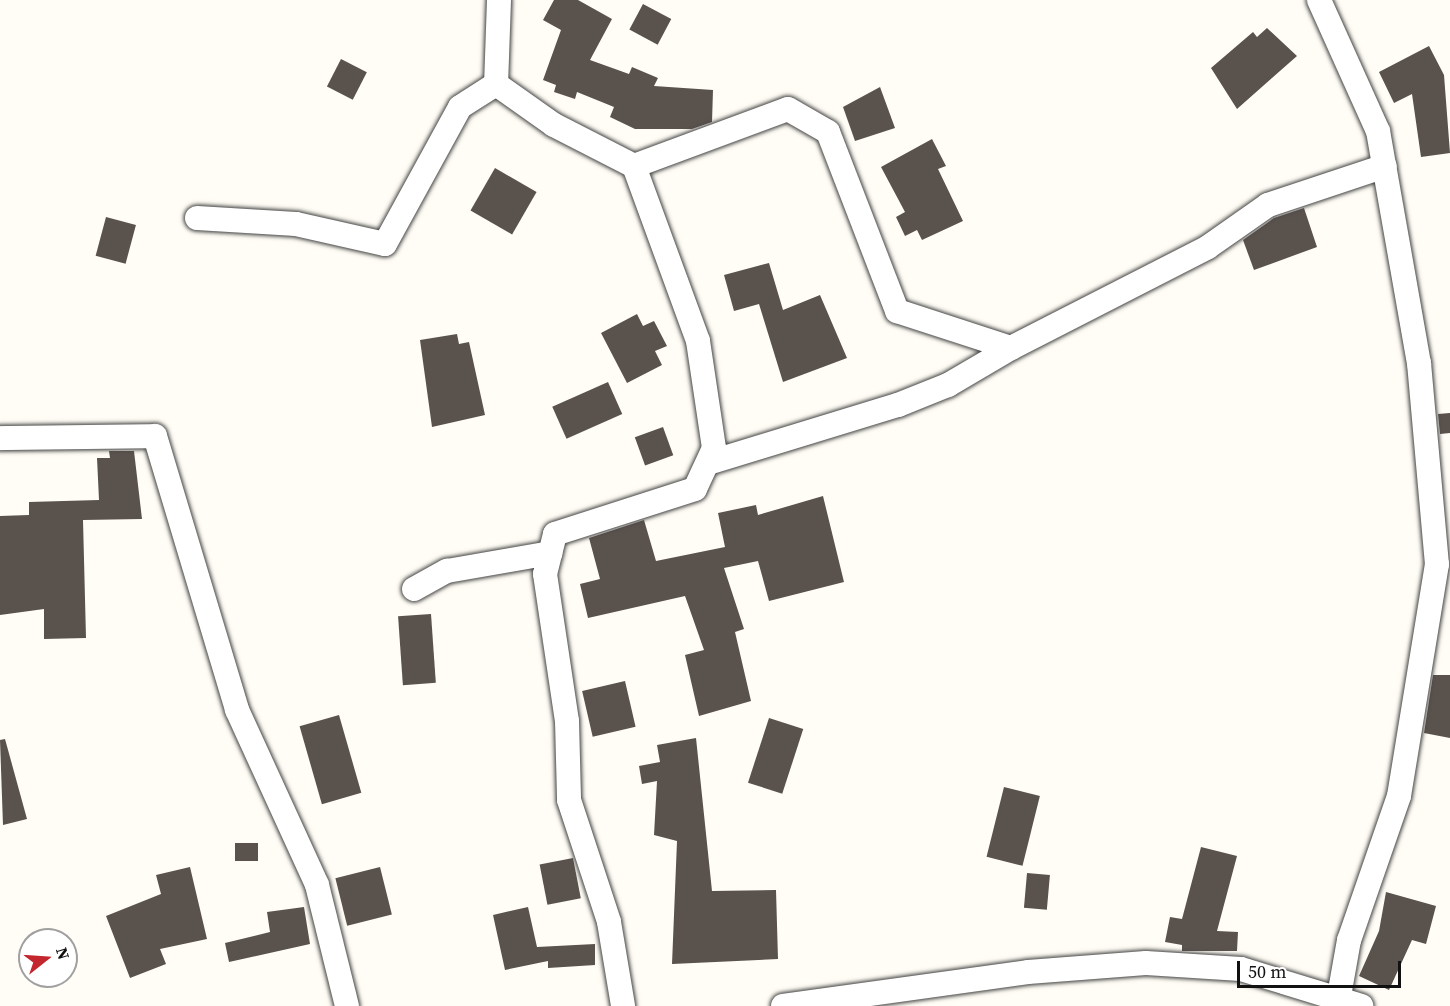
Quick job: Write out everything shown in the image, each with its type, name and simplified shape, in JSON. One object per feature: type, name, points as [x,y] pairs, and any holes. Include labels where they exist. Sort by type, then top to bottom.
[{"type":"street","points":[[496,84],[499,0]]},
{"type":"street","points":[[1320,0],[1378,132],[1419,363],[1437,564],[1399,796],[1349,939],[1338,996]]},
{"type":"street","points":[[496,84],[554,125],[634,166],[698,341],[714,448],[695,489],[555,534],[545,574],[567,721],[569,800],[609,922],[623,1006]]},
{"type":"street","points":[[197,218],[296,224],[385,244],[460,107],[496,84]]},
{"type":"street","points":[[634,166],[788,109],[828,132],[897,311],[1011,348]]},
{"type":"street","points":[[708,463],[898,405],[948,385],[1011,348],[1208,247],[1268,205],[1385,166]]},
{"type":"street","points":[[0,438],[155,436],[237,710],[317,885],[347,1006]]},
{"type":"street","points":[[414,589],[447,571],[550,553]]},
{"type":"street","points":[[783,1006],[932,996],[1146,963],[1241,969],[1338,996],[1361,1006]]},
{"type":"building","points":[[554,0],[578,0],[612,19],[590,60],[629,74],[632,67],[658,78],[654,86],[713,90],[712,122],[692,129],[635,129],[610,117],[614,107],[577,92],[575,99],[554,92],[556,85],[543,80],[561,30],[543,20]]},
{"type":"building","points":[[643,4],[671,19],[658,45],[629,30]]},
{"type":"building","points":[[1267,28],[1297,56],[1237,109],[1211,68],[1253,32],[1257,37]]},
{"type":"building","points":[[1429,46],[1444,75],[1450,153],[1421,157],[1412,94],[1394,103],[1379,72]]},
{"type":"building","points":[[341,59],[367,72],[353,100],[327,87]]},
{"type":"building","points":[[880,87],[895,128],[855,141],[843,107]]},
{"type":"building","points":[[932,139],[946,166],[938,169],[963,221],[922,240],[917,230],[905,236],[896,217],[905,212],[881,167]]},
{"type":"building","points":[[495,168],[537,192],[512,234],[470,210]]},
{"type":"building","points":[[1304,208],[1317,247],[1254,270],[1243,240],[1274,218]]},
{"type":"building","points":[[106,217],[136,225],[126,264],[96,256]]},
{"type":"building","points":[[769,263],[783,310],[820,295],[847,358],[783,382],[759,304],[734,311],[724,275]]},
{"type":"building","points":[[637,314],[643,326],[654,321],[667,346],[655,351],[662,365],[627,383],[601,333]]},
{"type":"building","points":[[457,334],[459,344],[469,342],[485,415],[432,427],[420,340]]},
{"type":"building","points":[[608,382],[622,414],[567,439],[552,407]]},
{"type":"building","points":[[1450,413],[1450,433],[1440,434],[1438,414]]},
{"type":"building","points":[[663,427],[673,455],[645,465],[635,437]]},
{"type":"building","points":[[109,451],[134,451],[142,519],[83,520],[86,638],[44,639],[44,609],[0,615],[0,516],[29,515],[29,502],[99,500],[97,458],[110,458]]},
{"type":"building","points":[[823,496],[844,582],[769,601],[758,561],[724,568],[744,629],[735,632],[751,701],[699,716],[685,655],[704,650],[685,596],[588,618],[580,584],[600,579],[589,538],[644,520],[656,561],[725,547],[718,513],[756,505],[758,515]]},
{"type":"building","points":[[431,614],[436,683],[403,685],[398,616]]},
{"type":"building","points":[[1433,675],[1450,675],[1450,738],[1424,733]]},
{"type":"building","points":[[625,681],[636,727],[593,737],[582,691]]},
{"type":"building","points":[[339,715],[361,793],[322,804],[300,726]]},
{"type":"building","points":[[769,718],[803,729],[782,794],[748,783]]},
{"type":"building","points":[[696,738],[712,891],[776,890],[778,959],[672,964],[677,841],[654,835],[657,781],[642,784],[639,766],[660,762],[657,745]]},
{"type":"building","points":[[5,739],[27,819],[3,825],[0,740]]},
{"type":"building","points":[[1004,787],[1040,796],[1022,866],[987,857]]},
{"type":"building","points":[[235,843],[258,843],[258,861],[235,861]]},
{"type":"building","points":[[1201,847],[1237,856],[1217,931],[1238,932],[1237,951],[1182,951],[1182,945],[1165,942],[1170,917],[1182,919]]},
{"type":"building","points":[[573,858],[581,898],[547,905],[540,864]]},
{"type":"building","points":[[190,867],[207,939],[160,949],[166,964],[130,978],[106,916],[161,894],[156,875]]},
{"type":"building","points":[[380,867],[392,915],[347,926],[335,878]]},
{"type":"building","points":[[1027,873],[1050,875],[1047,910],[1024,908]]},
{"type":"building","points":[[1386,892],[1436,906],[1426,944],[1412,940],[1389,990],[1359,976],[1379,931]]},
{"type":"building","points":[[304,907],[310,944],[229,962],[225,943],[270,932],[267,912]]},
{"type":"building","points":[[528,907],[537,947],[595,944],[595,965],[548,968],[548,961],[505,970],[493,915]]}]
